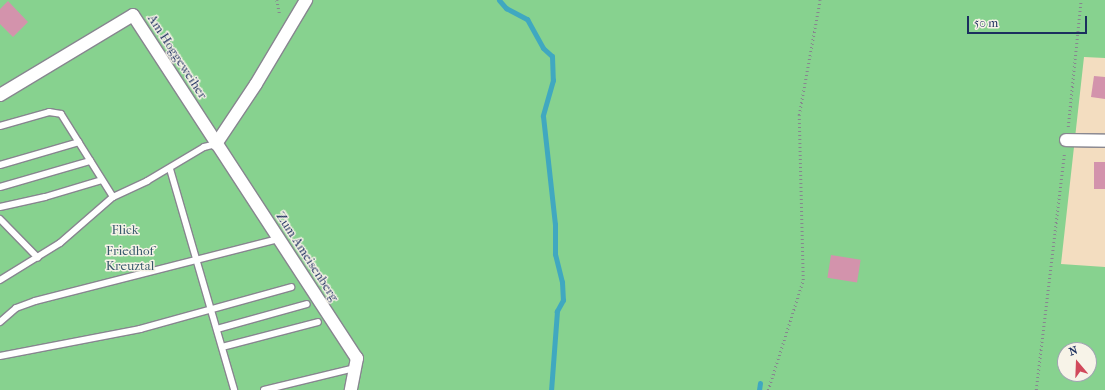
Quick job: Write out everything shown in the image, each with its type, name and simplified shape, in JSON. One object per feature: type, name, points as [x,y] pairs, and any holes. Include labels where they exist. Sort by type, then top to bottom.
[{"type":"street","points":[[216,144],[256,84],[306,0]]},
{"type":"street","name":"Am Hoggeweiher","points":[[0,95],[133,15],[216,144]]},
{"type":"street","points":[[1066,140],[1105,141]]},
{"type":"street","name":"Zum Ameisenberg","points":[[216,144],[357,358],[352,390]]},
{"type":"lane","points":[[0,126],[49,112],[60,114],[113,197]]},
{"type":"lane","points":[[0,166],[79,142]]},
{"type":"lane","points":[[0,280],[38,258],[66,238],[113,197],[170,168],[204,147],[216,144]]},
{"type":"lane","points":[[0,187],[90,161]]},
{"type":"lane","points":[[170,168],[198,260],[234,390]]},
{"type":"lane","points":[[0,207],[46,197],[102,180]]},
{"type":"lane","points":[[0,220],[38,258]]},
{"type":"lane","points":[[0,322],[16,308],[36,301],[279,239]]},
{"type":"lane","points":[[0,356],[140,329],[291,287]]},
{"type":"lane","points":[[217,329],[307,304]]},
{"type":"lane","points":[[222,347],[318,322]]},
{"type":"lane","points":[[264,390],[355,368]]},
{"type":"path","points":[[768,390],[770,375],[803,280],[799,115],[820,0]]},
{"type":"path","points":[[1036,390],[1081,0]]},
{"type":"green space","points":[[0,0],[1105,0],[1105,58],[1084,57],[1061,264],[1105,267],[1105,390],[0,390]]},
{"type":"building","points":[[8,1],[28,22],[13,37],[0,24],[0,9]]},
{"type":"building","points":[[1094,76],[1105,77],[1105,99],[1091,97]]},
{"type":"building","points":[[1094,162],[1105,162],[1105,189],[1094,189]]},
{"type":"building","points":[[831,255],[861,260],[857,282],[827,278]]},
{"type":"waterway","points":[[499,0],[506,8],[527,19],[543,48],[552,56],[553,80],[543,116],[555,224],[555,254],[562,282],[563,300],[557,311],[551,390]]},
{"type":"waterway","points":[[759,390],[760,383]]},
{"type":"park label","name":"Flick","points":[[125,230]]},
{"type":"park label","name":"Friedhof Kreuztal","points":[[130,260]]}]
